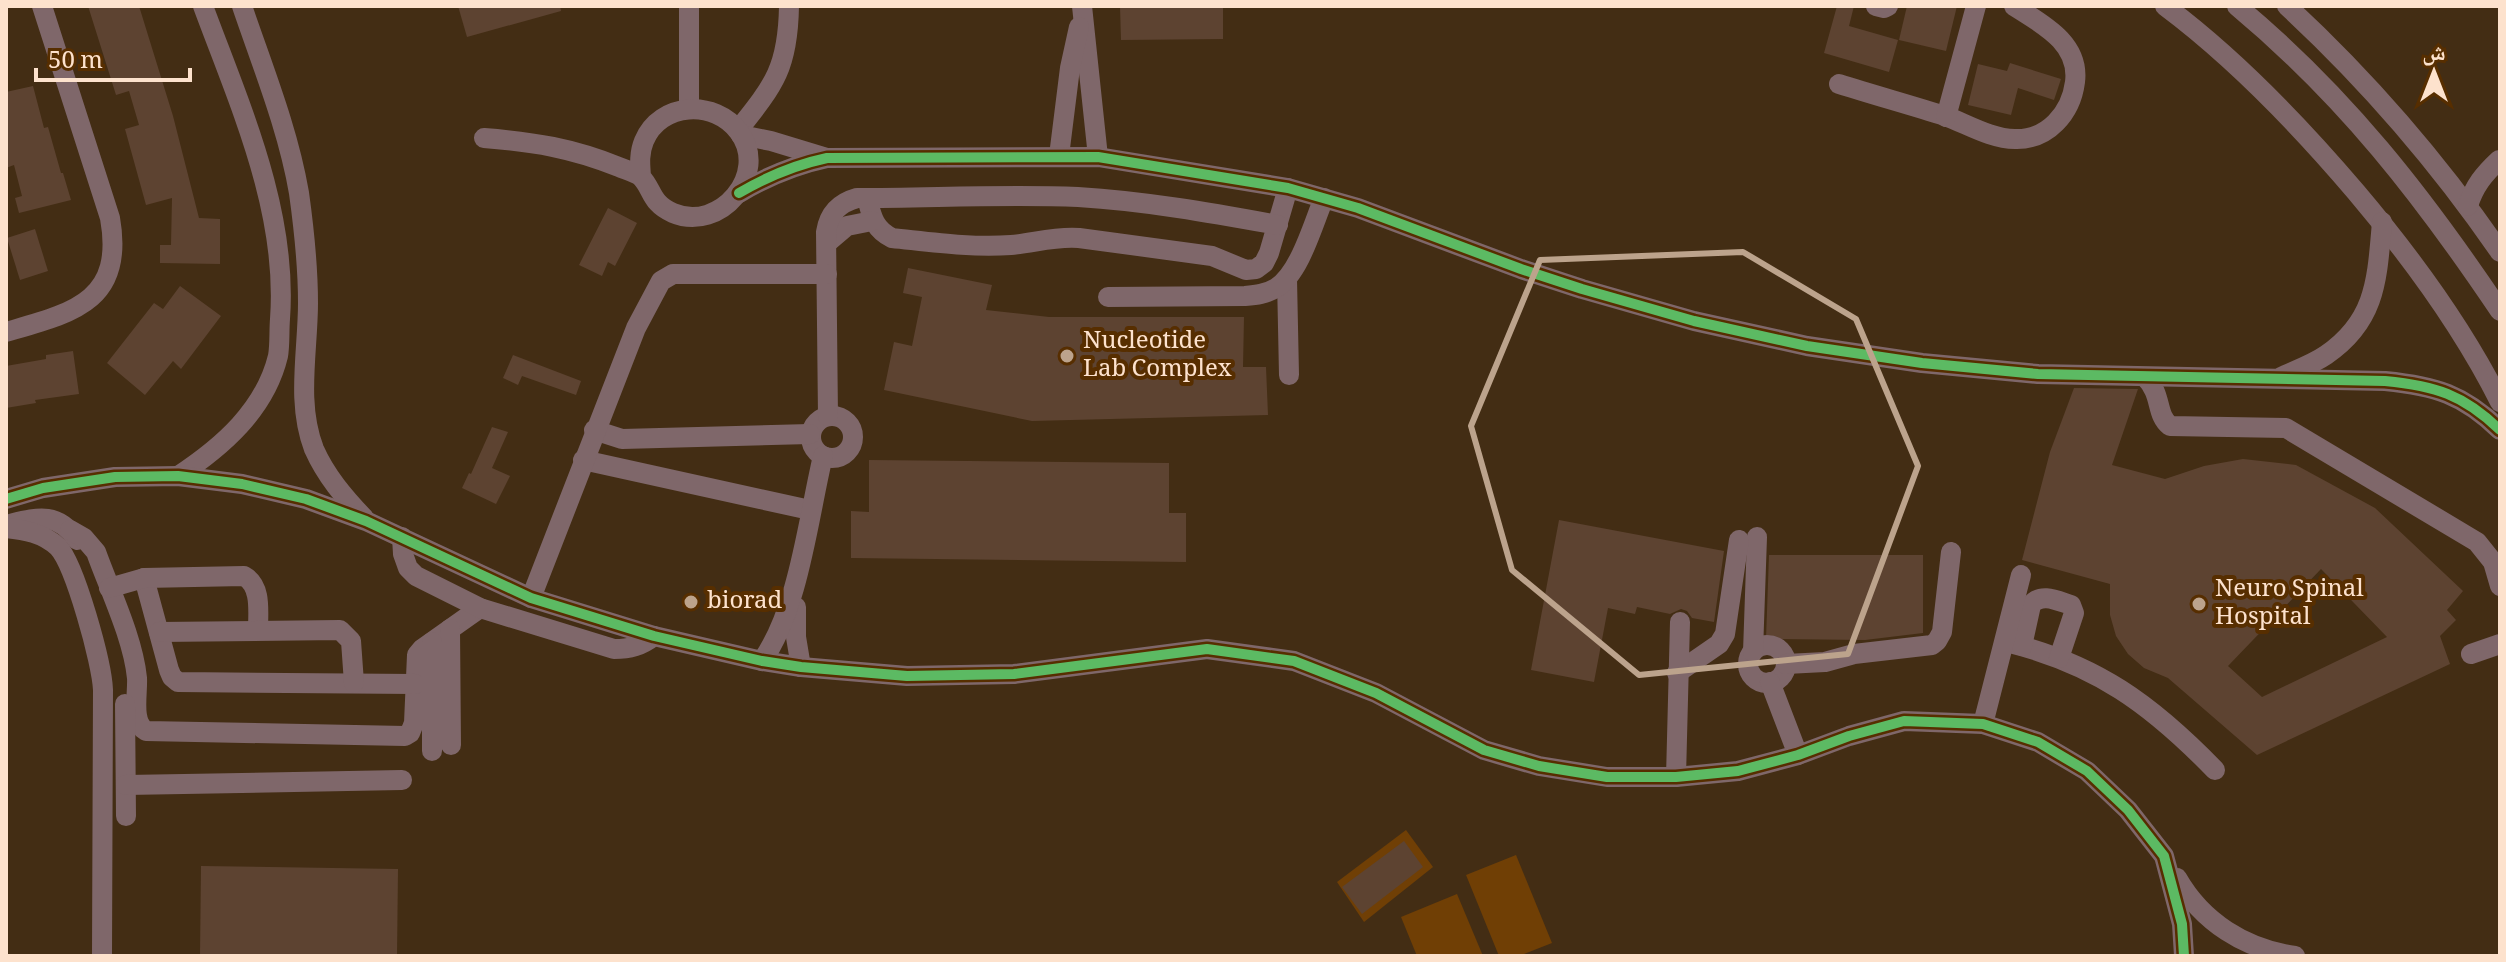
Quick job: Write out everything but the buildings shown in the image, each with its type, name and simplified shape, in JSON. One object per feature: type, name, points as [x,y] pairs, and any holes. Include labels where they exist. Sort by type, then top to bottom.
[{"type":"street","points":[[6,332],[60,317],[82,306],[99,289],[110,267],[114,243],[110,218],[42,6]]},
{"type":"street","points":[[178,476],[212,454],[240,426],[263,393],[278,356],[281,301],[278,247],[268,193],[203,6]]},
{"type":"street","points":[[242,6],[286,138],[298,192],[306,247],[308,302],[304,403],[314,447],[335,488],[366,521]]},
{"type":"street","points":[[689,6],[689,108]]},
{"type":"street","points":[[740,133],[779,71],[788,39],[789,6]]},
{"type":"street","points":[[1876,6],[1888,6]]},
{"type":"street","points":[[1946,117],[1976,6]]},
{"type":"street","points":[[1839,84],[1990,134],[2015,139],[2040,134],[2060,120],[2073,98],[2076,73],[2069,49],[2052,30],[2014,6]]},
{"type":"street","points":[[2165,6],[2260,89],[2319,148],[2382,222],[2437,295],[2486,373],[2500,402]]},
{"type":"street","points":[[2237,6],[2274,37],[2338,100],[2397,167],[2451,238],[2500,311]]},
{"type":"street","points":[[2287,6],[2372,90],[2448,180],[2500,252]]},
{"type":"street","points":[[1059,156],[1070,68],[1082,13]]},
{"type":"street","points":[[1082,13],[1098,157]]},
{"type":"street","points":[[739,193],[747,175],[748,155],[740,133],[724,117],[707,110],[689,108],[671,113],[655,124],[644,139],[639,158],[641,176],[652,198],[673,213],[697,217],[721,210],[739,193],[767,176],[796,164],[827,158],[1098,157],[1288,188],[1358,208],[1582,289],[1694,321],[1807,346],[1937,365],[2038,374],[2418,384],[2450,394],[2478,409],[2500,430]]},
{"type":"street","points":[[740,133],[827,158]]},
{"type":"street","points":[[484,138],[538,143],[578,152],[641,176]]},
{"type":"street","points":[[2448,180],[2465,176],[2499,160]]},
{"type":"street","points":[[2468,206],[2474,188],[2499,160]]},
{"type":"street","points":[[867,198],[872,221],[880,232],[892,238],[994,246],[1058,237],[1079,238],[1212,256],[1246,270],[1256,269],[1264,263],[1288,188]]},
{"type":"street","points":[[828,416],[828,222],[839,206],[848,201],[867,198],[1078,197],[1185,208],[1278,225]]},
{"type":"street","points":[[1108,297],[1260,295],[1275,289],[1287,279],[1295,266],[1324,198]]},
{"type":"street","points":[[827,243],[847,226],[872,221]]},
{"type":"street","points":[[2274,380],[2324,356],[2349,337],[2367,312],[2377,282],[2382,222]]},
{"type":"street","points":[[531,598],[594,430],[636,328],[661,281],[673,274],[827,274]]},
{"type":"street","points":[[1287,279],[1289,375]]},
{"type":"street","points":[[2145,377],[2152,384],[2162,418],[2170,426],[2286,428],[2477,542],[2493,562],[2500,586]]},
{"type":"street","points":[[2160,404],[2171,384],[2180,378]]},
{"type":"street","points":[[828,416],[838,416],[847,421],[853,440],[842,455],[832,458],[815,451],[810,434],[819,419],[828,416]]},
{"type":"street","points":[[594,430],[622,439],[810,434]]},
{"type":"street","points":[[762,661],[784,625],[823,456]]},
{"type":"street","points":[[583,460],[810,510]]},
{"type":"street","points":[[6,499],[43,488],[115,477],[178,476],[242,484],[306,499],[366,521],[531,598],[654,636],[801,667],[907,676],[1014,674],[1207,649],[1294,661],[1376,693],[1484,750],[1539,766],[1607,777],[1676,777],[1738,771],[1904,721],[1983,724],[2038,742],[2087,771],[2128,810],[2164,856],[2188,898],[2225,931],[2269,952],[2295,956]]},
{"type":"street","points":[[6,526],[39,517],[56,520],[91,544],[121,620],[135,668],[139,725],[146,731],[405,736],[410,733],[414,723],[417,655],[480,608]]},
{"type":"street","points":[[6,526],[44,536],[60,549],[100,659],[103,690],[102,956]]},
{"type":"street","points":[[70,530],[78,542],[123,667],[126,816]]},
{"type":"street","points":[[402,537],[408,568],[416,576],[480,608],[614,649],[630,649],[654,636]]},
{"type":"street","points":[[1677,673],[1719,644],[1725,634],[1748,538],[1753,652],[1748,664],[1757,680],[1770,682],[1783,674],[1785,658],[1777,648],[1764,645],[1753,652]]},
{"type":"street","points":[[1786,664],[1825,662],[1854,654],[1932,645],[1942,632],[1951,552]]},
{"type":"street","points":[[797,575],[796,637],[801,667]]},
{"type":"street","points":[[2014,644],[2021,575]]},
{"type":"street","points":[[109,588],[144,578],[244,576],[256,586],[258,630]]},
{"type":"street","points":[[144,578],[169,670],[178,682],[415,684]]},
{"type":"street","points":[[1983,724],[2014,644],[2036,599],[2046,598],[2071,605],[2074,613],[2059,658]]},
{"type":"street","points":[[121,620],[154,611]]},
{"type":"street","points":[[1676,777],[1680,622]]},
{"type":"street","points":[[432,642],[442,748],[450,629]]},
{"type":"street","points":[[159,632],[340,630],[351,641],[354,683]]},
{"type":"street","points":[[2014,644],[2059,658],[2090,672],[2142,702],[2215,770]]},
{"type":"street","points":[[2471,654],[2500,644]]},
{"type":"street","points":[[1770,682],[1798,755]]},
{"type":"street","points":[[126,785],[402,780]]},
{"type":"street","points":[[2164,856],[2182,924],[2184,956]]},
{"type":"highlighted area","points":[[1743,252],[1856,319],[1918,466],[1848,654],[1639,675],[1512,570],[1471,426],[1540,260]]},
{"type":"shaded area","points":[[1406,830],[1433,867],[1364,922],[1337,882]]},
{"type":"shaded area","points":[[1516,855],[1552,943],[1519,956],[1499,956],[1466,875]]},
{"type":"shaded area","points":[[1457,894],[1483,956],[1417,956],[1401,917]]},
{"type":"cycle path","points":[[739,193],[782,172],[827,158],[1098,157],[1288,188],[1358,208],[1582,289],[1694,321],[1807,346],[1922,363],[2038,374],[2403,383],[2434,389],[2461,400],[2500,430]]},
{"type":"cycle path","points":[[6,499],[43,488],[115,477],[178,476],[242,484],[306,499],[366,521],[531,598],[654,636],[801,667],[907,676],[1014,674],[1207,649],[1294,661],[1376,693],[1484,750],[1539,766],[1607,777],[1676,777],[1738,771],[1904,721],[1983,724],[2038,742],[2087,771],[2128,810],[2164,856],[2182,924],[2184,956]]},
{"type":"place","name":"Nucleotide Lab Complex","points":[[1067,356]]},
{"type":"place","name":"biorad","points":[[691,602]]},
{"type":"place","name":"Neuro Spinal Hospital","points":[[2199,604]]}]
